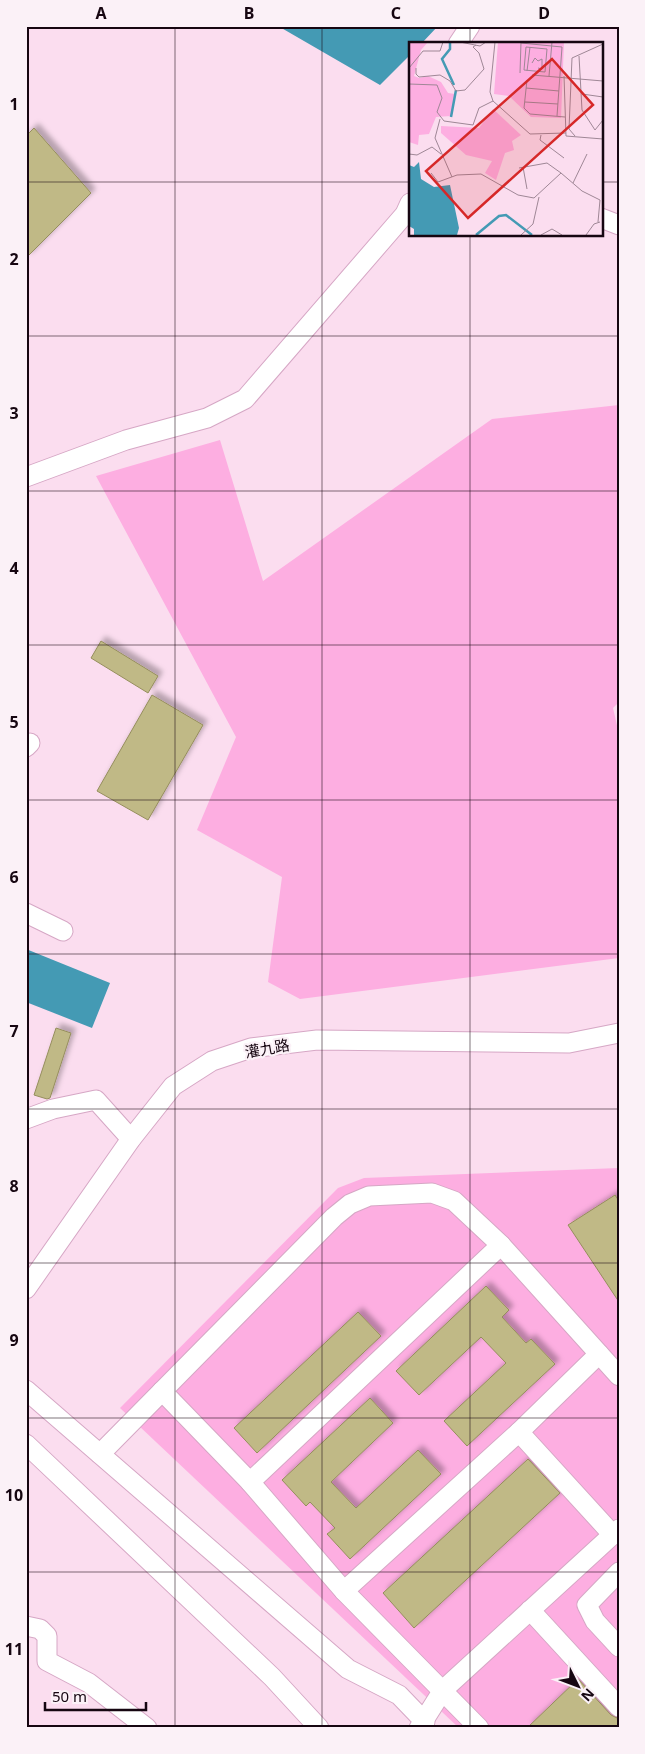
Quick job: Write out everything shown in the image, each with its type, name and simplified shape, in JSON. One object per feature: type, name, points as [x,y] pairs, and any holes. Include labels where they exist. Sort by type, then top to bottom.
[{"type":"street","points":[[459,42],[470,26]]},
{"type":"street","points":[[26,477],[126,440],[207,418],[245,399],[405,214],[409,205]]},
{"type":"street","points":[[602,218],[619,225]]},
{"type":"street","points":[[26,913],[63,931]]},
{"type":"street","name":"灌九路","points":[[26,1289],[131,1140],[173,1086],[212,1061],[251,1048],[317,1040],[569,1043],[619,1033]]},
{"type":"street","points":[[26,1119],[53,1109],[96,1100],[131,1140]]},
{"type":"street","points":[[100,1454],[334,1217],[350,1204],[369,1196],[432,1193],[454,1201],[501,1245],[619,1376]]},
{"type":"street","points":[[250,1482],[501,1245]]},
{"type":"street","points":[[344,1591],[519,1432],[599,1354]]},
{"type":"street","points":[[26,1390],[348,1669],[400,1695],[422,1725],[443,1690],[616,1532],[519,1432]]},
{"type":"street","points":[[162,1392],[250,1482],[344,1591],[480,1728]]},
{"type":"street","points":[[26,1444],[272,1677],[319,1728]]},
{"type":"street","points":[[619,1572],[587,1605],[595,1621],[619,1647]]},
{"type":"street","points":[[530,1610],[619,1707]]},
{"type":"street","points":[[26,1626],[40,1628],[47,1636],[47,1661],[89,1683],[147,1728]]},
{"type":"shaded area","points":[[619,405],[619,702],[613,708],[619,734],[619,958],[300,999],[268,982],[282,877],[197,830],[236,737],[96,476],[220,440],[263,581],[492,419]]},
{"type":"shaded area","points":[[619,1168],[619,1728],[459,1728],[120,1408],[338,1188],[364,1178]]},
{"type":"water","points":[[278,26],[438,26],[423,42],[409,42],[409,56],[380,85]]},
{"type":"water","points":[[26,949],[110,983],[92,1028],[26,1002]]},
{"type":"building","points":[[34,128],[91,193],[26,258],[26,136]]},
{"type":"building","points":[[101,641],[158,676],[148,693],[91,658]]},
{"type":"building","points":[[152,695],[203,725],[148,820],[97,791]]},
{"type":"building","points":[[56,1028],[71,1033],[50,1098],[47,1099],[34,1095]]},
{"type":"building","points":[[615,1195],[619,1201],[619,1302],[568,1225]]},
{"type":"building","points":[[486,1286],[509,1310],[502,1317],[526,1343],[531,1339],[555,1364],[467,1446],[444,1421],[506,1363],[481,1337],[419,1395],[396,1371]]},
{"type":"building","points":[[358,1312],[381,1336],[257,1453],[234,1428]]},
{"type":"building","points":[[370,1398],[393,1423],[331,1482],[356,1508],[418,1450],[441,1474],[350,1559],[327,1534],[335,1528],[310,1502],[306,1506],[282,1480]]},
{"type":"building","points":[[528,1459],[560,1493],[414,1628],[383,1593]]},
{"type":"building","points":[[578,1679],[611,1715],[619,1719],[619,1728],[527,1728]]}]
